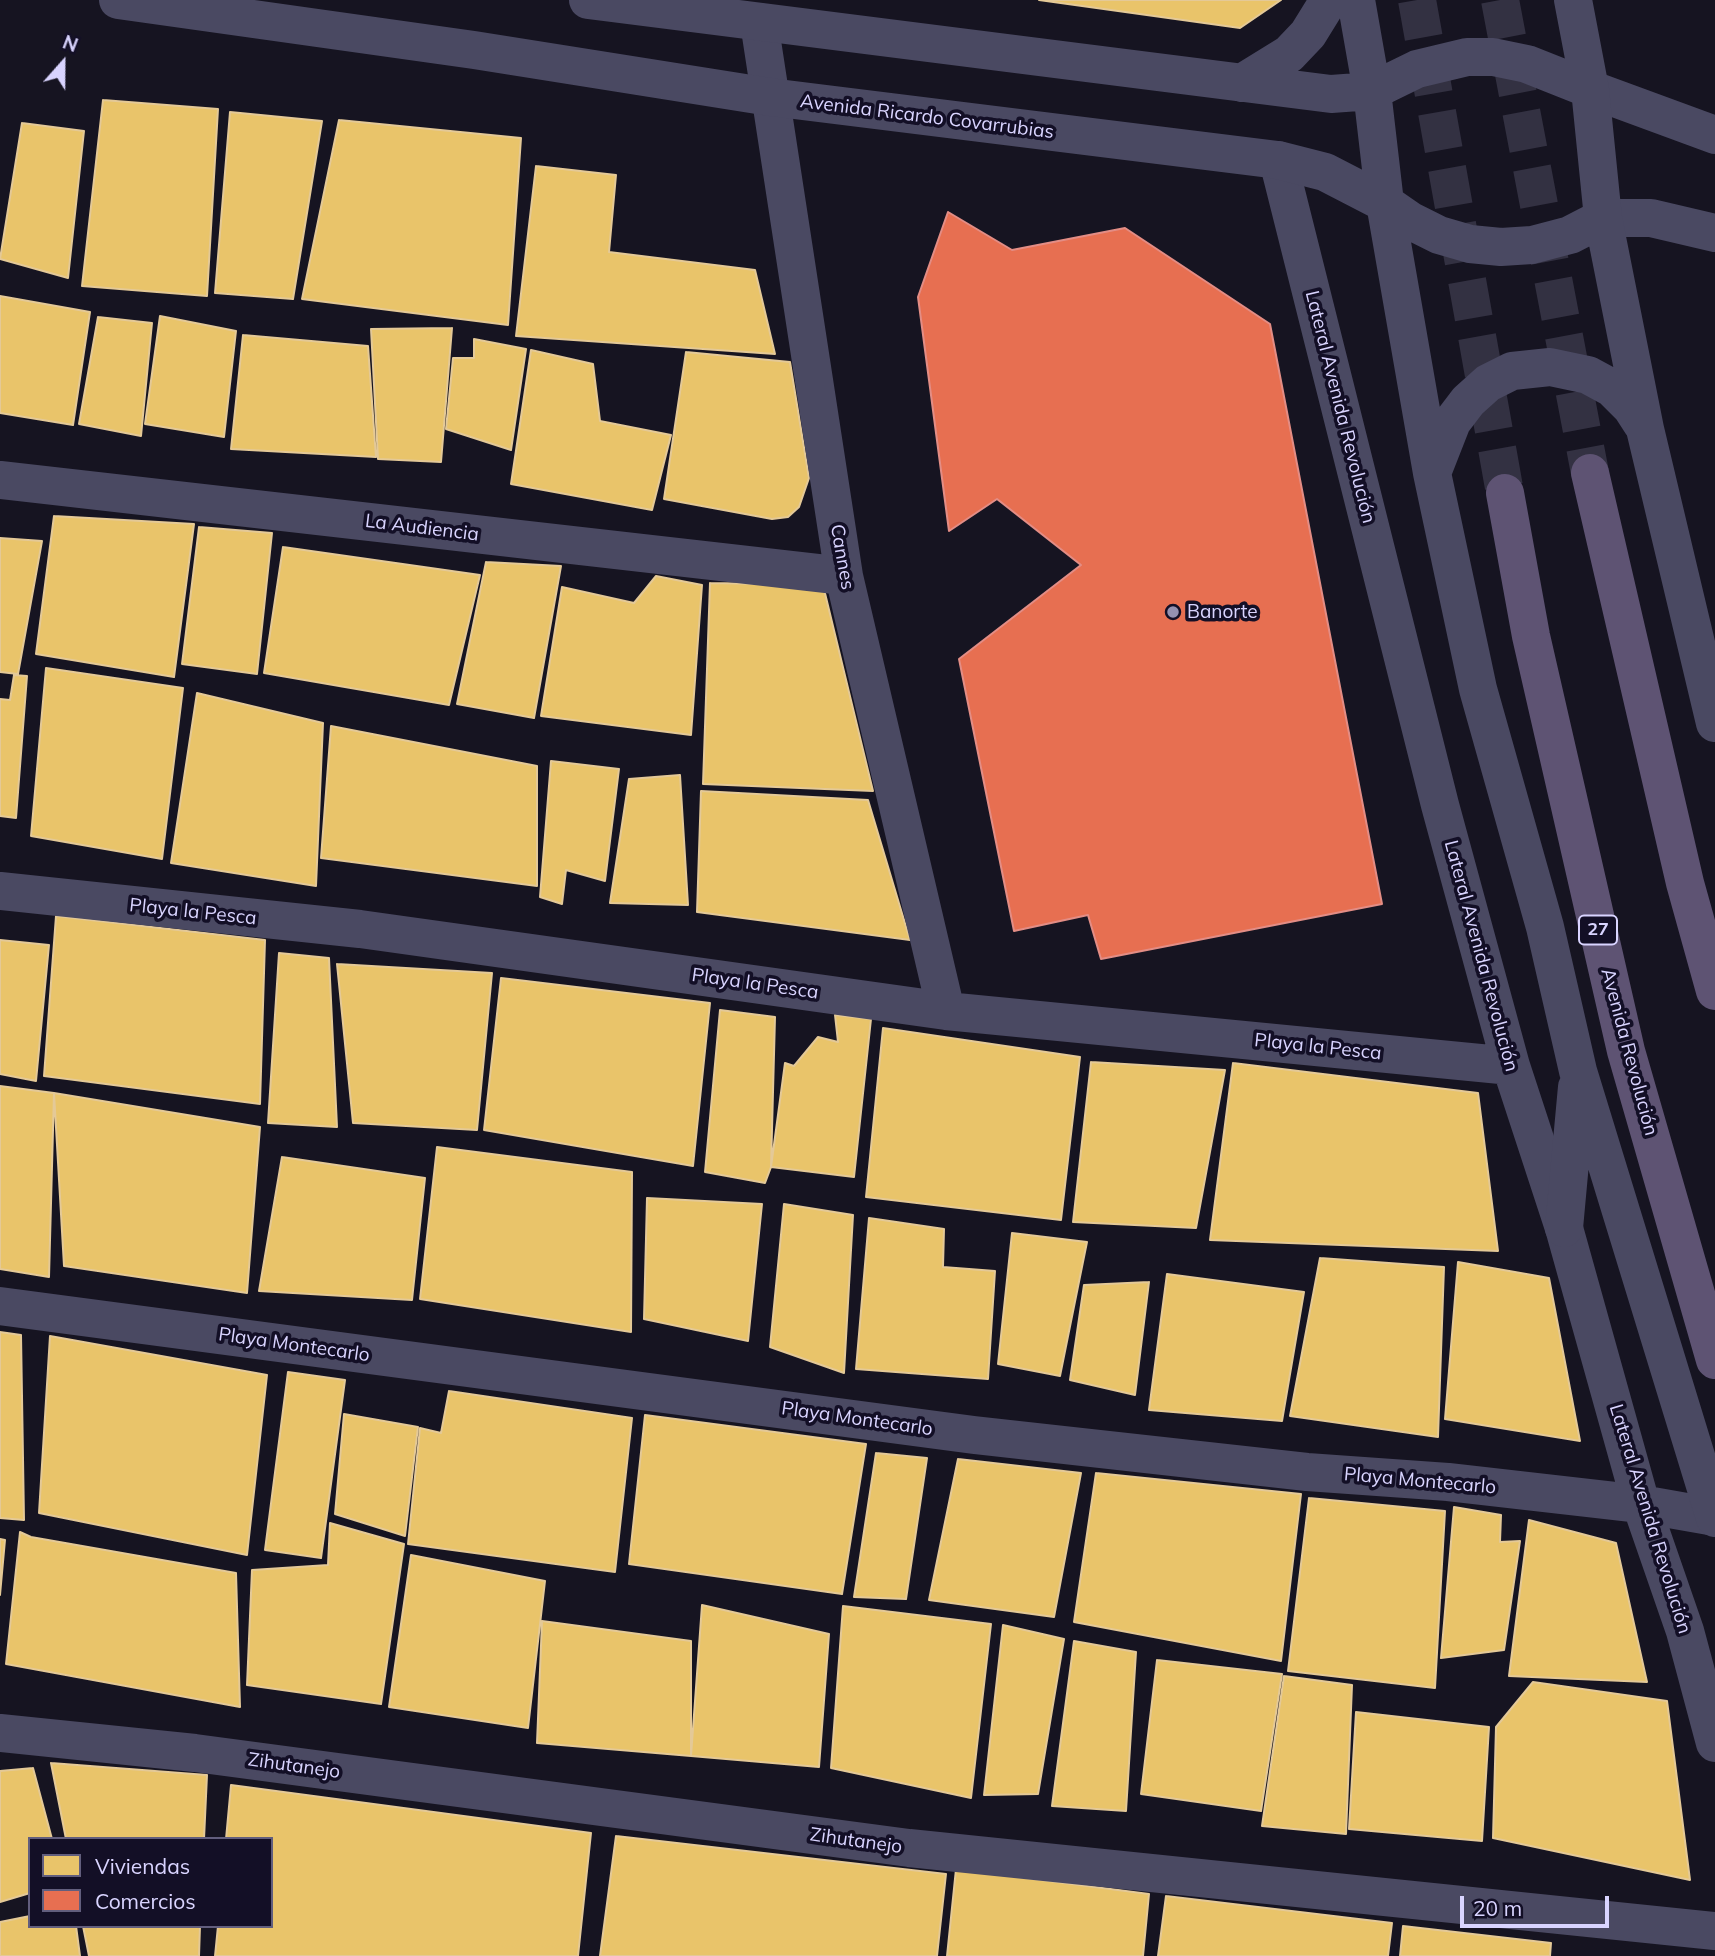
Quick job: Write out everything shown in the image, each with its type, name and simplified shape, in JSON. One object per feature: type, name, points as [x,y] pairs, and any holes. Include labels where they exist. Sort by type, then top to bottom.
[{"type":"main road","points":[[1590,473],[1685,883],[1715,991]]},
{"type":"main road","name":"Avenida Revolución","points":[[1505,494],[1531,636],[1626,1051],[1715,1360]]},
{"type":"street","name":"Avenida Ricardo Covarrubias","points":[[118,0],[474,50],[770,97],[1278,160],[1325,172],[1385,202],[1411,221],[1439,235],[1470,244],[1501,247],[1532,245],[1570,235],[1603,218],[1651,218],[1715,233]]},
{"type":"street","points":[[588,0],[1331,94],[1372,91],[1417,69],[1467,57],[1493,57],[1527,64],[1715,135]]},
{"type":"street","points":[[1242,83],[1289,54],[1308,34],[1329,0]]},
{"type":"street","points":[[1356,0],[1372,91],[1385,202],[1432,473],[1478,689],[1545,927],[1578,1071],[1715,1517]]},
{"type":"street","points":[[1573,0],[1590,89],[1603,218],[1645,429],[1715,723]]},
{"type":"street","name":"Cannes","points":[[759,22],[844,576],[946,1011]]},
{"type":"street","name":"Lateral Avenida Revolución","points":[[1278,160],[1440,805],[1511,1066],[1564,1228],[1641,1504],[1685,1631],[1715,1743]]},
{"type":"street","points":[[1432,473],[1452,422],[1468,401],[1488,383],[1512,371],[1550,367],[1588,375],[1612,388],[1631,407],[1645,429]]},
{"type":"street","name":"La Audiencia","points":[[0,480],[844,576]]},
{"type":"street","name":"Playa la Pesca","points":[[0,891],[360,929],[946,1011],[1511,1066]]},
{"type":"street","points":[[1564,1228],[1578,1071]]},
{"type":"street","name":"Playa Montecarlo","points":[[0,1306],[974,1435],[1307,1472],[1448,1482],[1641,1504],[1715,1517]]},
{"type":"street","name":"Zihutanejo","points":[[0,1733],[209,1755],[909,1848],[1715,1931]]},
{"type":"building: Viviendas","points":[[1039,0],[1281,0],[1240,28]]},
{"type":"building: Viviendas","points":[[103,100],[218,109],[207,296],[82,286]]},
{"type":"building: Viviendas","points":[[230,112],[322,121],[293,299],[215,293]]},
{"type":"building: Viviendas","points":[[339,120],[521,138],[508,325],[302,299]]},
{"type":"building: Viviendas","points":[[22,123],[84,131],[68,278],[0,259]]},
{"type":"building: Viviendas","points":[[536,166],[616,175],[609,252],[755,270],[775,354],[516,336]]},
{"type":"building: Viviendas","points":[[0,296],[90,312],[73,425],[0,413]]},
{"type":"building: Viviendas","points":[[160,316],[236,331],[224,437],[145,424]]},
{"type":"building: Viviendas","points":[[98,317],[152,323],[141,436],[79,424]]},
{"type":"building: Viviendas","points":[[452,328],[441,462],[378,459],[371,329]]},
{"type":"building: Viviendas","points":[[243,335],[368,346],[376,457],[231,449]]},
{"type":"building: Viviendas","points":[[474,339],[526,349],[511,450],[446,429],[453,358],[474,358]]},
{"type":"building: Viviendas","points":[[531,350],[593,364],[600,421],[671,435],[652,510],[511,484]]},
{"type":"building: Viviendas","points":[[686,352],[790,362],[809,478],[799,507],[788,517],[772,519],[664,499]]},
{"type":"building: Viviendas","points":[[54,516],[194,524],[174,677],[36,654]]},
{"type":"building: Viviendas","points":[[199,527],[272,533],[257,674],[182,664]]},
{"type":"building: Viviendas","points":[[0,538],[42,541],[18,674],[0,672]]},
{"type":"building: Viviendas","points":[[283,547],[480,575],[449,705],[264,673]]},
{"type":"building: Viviendas","points":[[486,562],[561,566],[534,718],[457,704]]},
{"type":"building: Viviendas","points":[[656,576],[702,585],[691,735],[541,716],[562,587],[634,603]]},
{"type":"building: Viviendas","points":[[710,583],[823,585],[873,791],[703,784]]},
{"type":"building: Viviendas","points":[[46,668],[183,688],[162,859],[31,836]]},
{"type":"building: Viviendas","points":[[14,675],[27,676],[16,818],[0,816],[0,699],[10,700]]},
{"type":"building: Viviendas","points":[[197,693],[323,723],[316,886],[171,863]]},
{"type":"building: Viviendas","points":[[331,726],[537,766],[537,886],[321,858]]},
{"type":"building: Viviendas","points":[[551,761],[619,769],[605,881],[566,870],[562,904],[540,897]]},
{"type":"building: Viviendas","points":[[680,775],[688,905],[610,903],[629,779]]},
{"type":"building: Viviendas","points":[[701,791],[868,800],[910,940],[697,912]]},
{"type":"building: Viviendas","points":[[56,916],[265,940],[260,1104],[44,1076]]},
{"type":"building: Viviendas","points":[[0,940],[49,945],[36,1081],[0,1074]]},
{"type":"building: Viviendas","points":[[279,953],[329,958],[337,1127],[268,1123]]},
{"type":"building: Viviendas","points":[[337,964],[492,973],[477,1130],[353,1123]]},
{"type":"building: Viviendas","points":[[501,978],[710,1003],[693,1166],[484,1130]]},
{"type":"building: Viviendas","points":[[720,1010],[775,1017],[771,1167],[765,1183],[705,1172]]},
{"type":"building: Viviendas","points":[[835,1015],[871,1019],[854,1177],[771,1167],[785,1063],[794,1066],[818,1037],[838,1042]]},
{"type":"building: Viviendas","points":[[883,1028],[1080,1057],[1061,1220],[866,1197]]},
{"type":"building: Viviendas","points":[[1091,1062],[1225,1070],[1196,1228],[1073,1222]]},
{"type":"building: Viviendas","points":[[1233,1063],[1478,1093],[1498,1251],[1210,1240]]},
{"type":"building: Viviendas","points":[[0,1086],[54,1093],[49,1277],[0,1269]]},
{"type":"building: Viviendas","points":[[54,1093],[260,1127],[247,1293],[64,1266]]},
{"type":"building: Viviendas","points":[[437,1147],[632,1172],[631,1332],[420,1299]]},
{"type":"building: Viviendas","points":[[282,1157],[425,1178],[412,1300],[259,1291]]},
{"type":"building: Viviendas","points":[[647,1198],[762,1204],[748,1341],[644,1319]]},
{"type":"building: Viviendas","points":[[784,1204],[853,1215],[844,1373],[770,1347]]},
{"type":"building: Viviendas","points":[[869,1218],[944,1229],[943,1267],[995,1271],[988,1379],[856,1369]]},
{"type":"building: Viviendas","points":[[1012,1233],[1087,1242],[1060,1376],[998,1364]]},
{"type":"building: Viviendas","points":[[1320,1258],[1444,1267],[1438,1437],[1290,1416]]},
{"type":"building: Viviendas","points":[[1458,1262],[1549,1278],[1580,1441],[1445,1419]]},
{"type":"building: Viviendas","points":[[1167,1274],[1304,1292],[1282,1421],[1149,1410]]},
{"type":"building: Viviendas","points":[[1149,1282],[1135,1395],[1070,1380],[1084,1285]]},
{"type":"building: Viviendas","points":[[0,1332],[21,1335],[24,1520],[0,1518]]},
{"type":"building: Viviendas","points":[[50,1336],[267,1375],[247,1555],[39,1513]]},
{"type":"building: Viviendas","points":[[288,1372],[345,1380],[321,1558],[265,1550]]},
{"type":"building: Viviendas","points":[[449,1391],[632,1418],[615,1572],[408,1544],[420,1428],[441,1433]]},
{"type":"building: Viviendas","points":[[344,1414],[418,1427],[405,1536],[335,1514]]},
{"type":"building: Viviendas","points":[[645,1415],[866,1444],[842,1594],[629,1564]]},
{"type":"building: Viviendas","points":[[876,1453],[927,1458],[906,1599],[854,1597]]},
{"type":"building: Viviendas","points":[[958,1459],[1081,1473],[1054,1617],[929,1600]]},
{"type":"building: Viviendas","points":[[1096,1473],[1301,1494],[1281,1661],[1074,1622]]},
{"type":"building: Viviendas","points":[[1309,1498],[1445,1511],[1435,1688],[1288,1671]]},
{"type":"building: Viviendas","points":[[1454,1507],[1501,1515],[1500,1542],[1520,1541],[1504,1650],[1441,1658]]},
{"type":"building: Viviendas","points":[[1529,1520],[1616,1543],[1647,1682],[1509,1676]]},
{"type":"building: Viviendas","points":[[330,1523],[404,1544],[381,1704],[247,1685],[252,1570],[328,1565]]},
{"type":"building: Viviendas","points":[[20,1532],[31,1537],[236,1573],[240,1707],[6,1664]]},
{"type":"building: Viviendas","points":[[0,1539],[5,1540],[0,1595]]},
{"type":"building: Viviendas","points":[[411,1555],[545,1581],[528,1728],[389,1707]]},
{"type":"building: Viviendas","points":[[702,1605],[829,1634],[819,1767],[691,1756]]},
{"type":"building: Viviendas","points":[[843,1606],[991,1624],[971,1798],[831,1768]]},
{"type":"building: Viviendas","points":[[542,1621],[691,1641],[691,1756],[537,1743]]},
{"type":"building: Viviendas","points":[[1003,1625],[1064,1639],[1038,1794],[984,1795]]},
{"type":"building: Viviendas","points":[[1074,1641],[1136,1652],[1126,1811],[1052,1806]]},
{"type":"building: Viviendas","points":[[1157,1660],[1282,1674],[1261,1811],[1141,1794]]},
{"type":"building: Viviendas","points":[[1284,1676],[1352,1685],[1346,1834],[1262,1826]]},
{"type":"building: Viviendas","points":[[1533,1682],[1667,1701],[1690,1880],[1493,1838],[1496,1727]]},
{"type":"building: Viviendas","points":[[1356,1712],[1489,1727],[1482,1841],[1349,1829]]},
{"type":"building: Viviendas","points":[[51,1763],[207,1775],[204,1837],[66,1837]]},
{"type":"building: Viviendas","points":[[33,1768],[51,1837],[28,1837],[28,1894],[0,1902],[0,1771]]},
{"type":"building: Viviendas","points":[[231,1785],[591,1833],[578,1956],[215,1956],[218,1928],[273,1928],[273,1837],[226,1837]]},
{"type":"building: Viviendas","points":[[616,1836],[946,1874],[937,1956],[600,1956]]},
{"type":"building: Viviendas","points":[[956,1869],[1149,1894],[1143,1956],[947,1956]]},
{"type":"building: Viviendas","points":[[1166,1896],[1392,1923],[1388,1956],[1158,1956]]},
{"type":"building: Viviendas","points":[[28,1916],[28,1928],[76,1928],[80,1956],[0,1956],[0,1922]]},
{"type":"building: Viviendas","points":[[1403,1926],[1551,1943],[1550,1956],[1400,1956]]},
{"type":"building: Viviendas","points":[[83,1928],[200,1928],[199,1956],[89,1956]]},
{"type":"building: Comercios","name":"Banorte","points":[[948,212],[1012,250],[1125,228],[1270,324],[1382,904],[1101,959],[1088,915],[1014,931],[959,659],[1081,565],[997,499],[949,531],[918,297]]},
{"type":"tunnel","points":[[1417,0],[1505,493]]},
{"type":"tunnel","points":[[1500,0],[1590,473]]},
{"type":"place","name":"Banorte","points":[[1173,612]]}]
